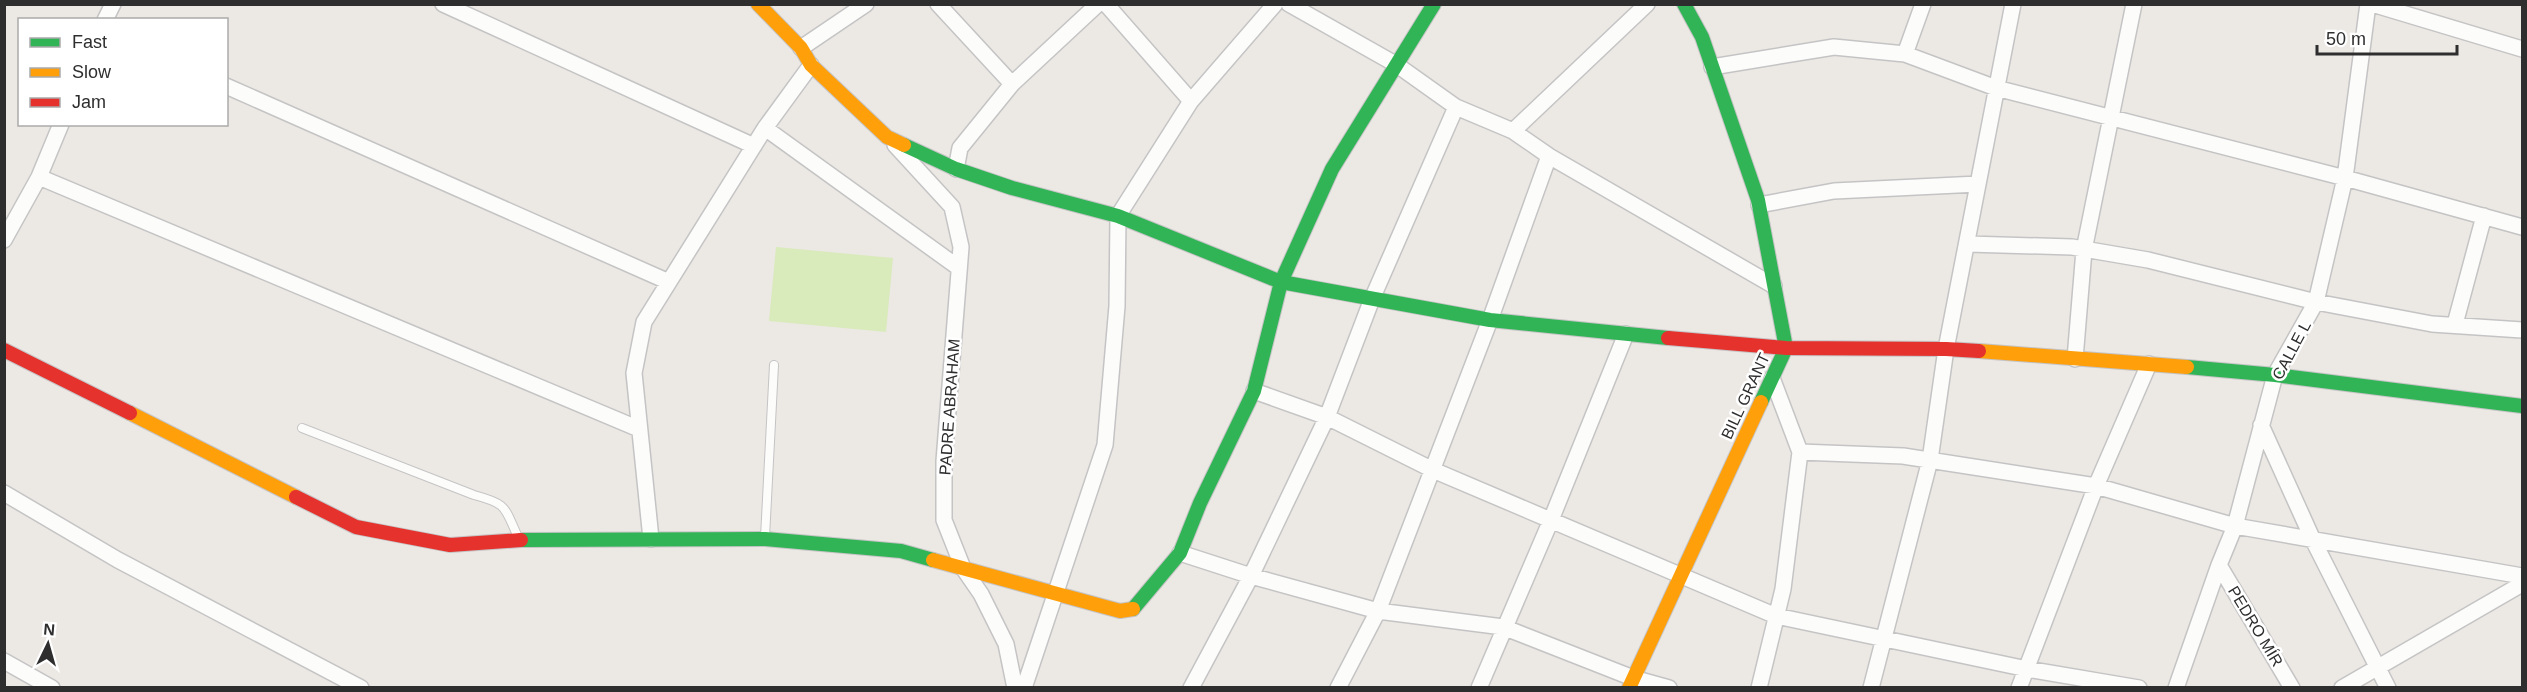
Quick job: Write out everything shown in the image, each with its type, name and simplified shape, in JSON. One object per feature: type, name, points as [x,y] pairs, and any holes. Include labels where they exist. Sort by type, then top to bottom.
[{"type":"street","points":[[106,18],[112,4]]},
{"type":"street","points":[[443,4],[754,146]]},
{"type":"street","points":[[758,4],[801,48],[811,65],[886,137],[956,168],[1012,188],[1118,216],[1281,282],[1490,320],[1626,334],[1786,348],[1946,349],[2149,364],[2275,375],[2523,406]]},
{"type":"street","points":[[801,48],[866,4]]},
{"type":"street","points":[[938,4],[1012,84]]},
{"type":"street","points":[[956,168],[960,148],[1012,84],[1098,4]]},
{"type":"street","points":[[1106,4],[1191,101]]},
{"type":"street","points":[[1024,687],[1105,445],[1117,306],[1118,216],[1191,101],[1275,4]]},
{"type":"street","points":[[1289,4],[1397,65],[1456,107],[1513,131],[1550,156],[1774,286]]},
{"type":"street","points":[[4,350],[356,527],[450,545],[519,540],[765,538],[901,551],[1120,611],[1132,610],[1180,553],[1200,503],[1254,391],[1281,282],[1332,169],[1434,4]]},
{"type":"street","points":[[1513,131],[1647,4]]},
{"type":"street","name":"BILL GRANT","points":[[1631,683],[1786,348],[1759,205],[1702,38],[1684,4]]},
{"type":"street","points":[[1905,54],[1923,4]]},
{"type":"street","points":[[1870,687],[1930,460],[1946,349],[2013,4]]},
{"type":"street","points":[[2075,359],[2084,250],[2113,117],[2134,4]]},
{"type":"street","points":[[2370,4],[2523,49]]},
{"type":"street","name":"CALLE L","points":[[2176,687],[2235,526],[2275,375],[2316,302],[2345,178],[2370,4]]},
{"type":"street","points":[[1712,67],[1834,47],[1905,54],[1996,88],[2345,178],[2523,227]]},
{"type":"street","points":[[651,539],[634,373],[644,322],[765,128],[811,65]]},
{"type":"street","points":[[228,87],[669,282]]},
{"type":"street","points":[[1191,687],[1251,576],[1328,417],[1372,299],[1456,107]]},
{"type":"street","points":[[4,240],[39,177],[60,126]]},
{"type":"street","points":[[765,128],[959,268]]},
{"type":"street","name":"PADRE ABRAHAM","points":[[886,137],[952,207],[961,247],[944,461],[944,520],[963,568],[981,594],[1006,644],[1015,687]]},
{"type":"street","points":[[1338,687],[1378,611],[1490,320],[1550,156]]},
{"type":"street","points":[[39,177],[639,429]]},
{"type":"street","points":[[1759,205],[1834,191],[1978,184]]},
{"type":"street","points":[[2455,324],[2484,216]]},
{"type":"street","points":[[1968,244],[2072,247],[2148,260],[2316,302],[2432,324],[2523,330]]},
{"type":"street","points":[[1479,687],[1551,520],[1626,334]]},
{"type":"street","points":[[2019,687],[2096,486],[2149,364]]},
{"type":"street","points":[[1759,687],[1783,589],[1800,452],[1772,378]]},
{"type":"street","points":[[1254,391],[1328,417],[1433,470],[1776,616],[2027,669],[2139,687]]},
{"type":"street","points":[[2261,425],[2313,540],[2388,687]]},
{"type":"street","points":[[1800,452],[1903,456],[2096,486],[2235,526],[2523,576]]},
{"type":"street","points":[[4,493],[118,560],[361,687]]},
{"type":"street","points":[[1180,553],[1251,576],[1378,611],[1503,627],[1631,683],[1669,687]]},
{"type":"street","name":"PEDRO MÍR","points":[[2219,565],[2292,687]]},
{"type":"street","points":[[2342,687],[2523,584]]},
{"type":"street","points":[[4,662],[52,687]]},
{"type":"lane","points":[[765,538],[774,365]]},
{"type":"lane","points":[[302,428],[502,505],[519,540]]},
{"type":"green space","points":[[776,247],[893,258],[886,332],[769,321]]},
{"type":"traffic: fast","points":[[1133,609],[1180,553],[1200,503],[1254,391],[1281,282],[1332,169],[1434,4]]},
{"type":"traffic: fast","points":[[1684,4],[1702,37],[1758,200],[1786,348],[1761,402]]},
{"type":"traffic: fast","points":[[904,145],[956,169],[1012,188],[1118,216],[1281,282],[1490,320],[1668,338]]},
{"type":"traffic: fast","points":[[2187,367],[2275,375],[2522,406]]},
{"type":"traffic: fast","points":[[521,540],[765,539],[901,551],[933,560]]},
{"type":"traffic: slow","points":[[758,4],[801,48],[811,65],[887,137],[904,145]]},
{"type":"traffic: slow","points":[[1979,351],[2187,367]]},
{"type":"traffic: slow","points":[[1629,688],[1761,402]]},
{"type":"traffic: slow","points":[[130,413],[296,497]]},
{"type":"traffic: slow","points":[[933,560],[1120,611],[1133,609]]},
{"type":"traffic: jam","points":[[1668,338],[1786,348],[1979,351]]},
{"type":"traffic: jam","points":[[4,350],[130,413]]},
{"type":"traffic: jam","points":[[296,497],[356,527],[450,545],[521,540]]}]
